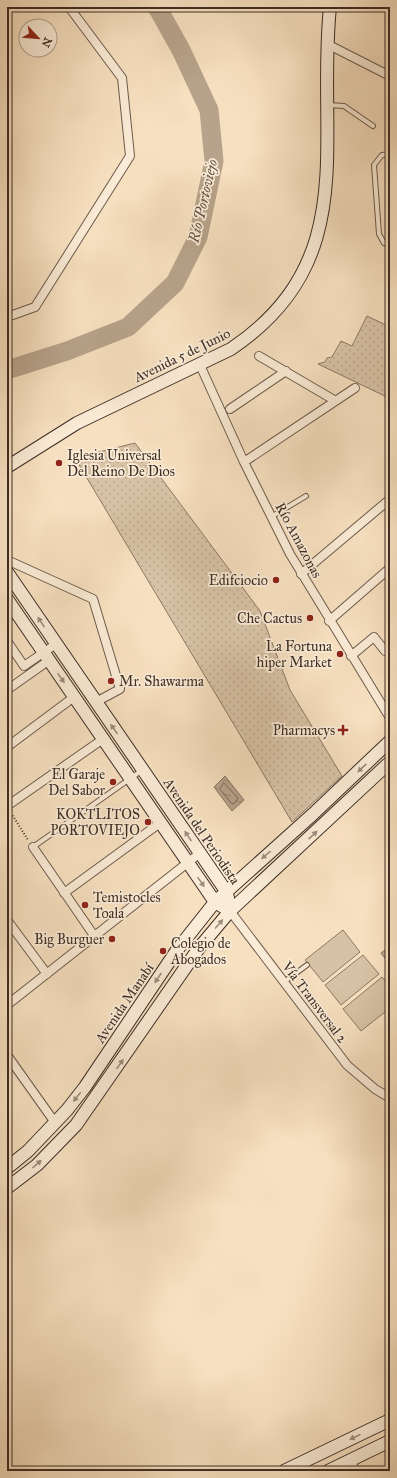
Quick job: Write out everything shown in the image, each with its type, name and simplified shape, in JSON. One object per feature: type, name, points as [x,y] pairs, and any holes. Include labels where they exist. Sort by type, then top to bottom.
[{"type":"street","points":[[7,317],[35,307],[130,156],[122,78],[69,7]]},
{"type":"street","name":"Avenida 5 de Junio","points":[[7,467],[77,423],[231,349],[251,336],[272,317],[297,285],[306,267],[319,230],[324,202],[327,149],[327,44],[330,7]]},
{"type":"street","points":[[327,44],[390,76]]},
{"type":"street","points":[[259,356],[334,400]]},
{"type":"street","name":"Río Amazonas","points":[[200,365],[244,462],[301,574],[390,718]]},
{"type":"street","points":[[230,409],[286,371]]},
{"type":"street","points":[[244,462],[334,400],[355,388]]},
{"type":"street","points":[[301,574],[390,499]]},
{"type":"street","points":[[7,560],[93,600],[120,689],[96,702]]},
{"type":"street","points":[[329,621],[390,568]]},
{"type":"street","name":"Avenida del Periodista","points":[[7,572],[226,891],[230,911]]},
{"type":"street","name":"Avenida del Periodista","points":[[7,600],[215,902],[230,911]]},
{"type":"street","points":[[351,656],[374,637],[385,651]]},
{"type":"street","points":[[7,641],[24,666],[46,657]]},
{"type":"street","points":[[7,690],[46,657],[56,644]]},
{"type":"street","points":[[7,747],[74,698]]},
{"type":"street","points":[[7,807],[103,739]]},
{"type":"street","name":"Avenida Manabí","points":[[7,1168],[28,1151],[56,1124],[85,1087],[177,950],[215,902],[313,814],[390,741]]},
{"type":"street","points":[[7,1188],[36,1165],[76,1125],[134,1044],[199,948],[230,911],[389,762]]},
{"type":"street","points":[[64,893],[160,823]]},
{"type":"street","points":[[33,848],[94,937]]},
{"type":"street","points":[[7,1005],[200,853]]},
{"type":"street","name":"Vía Transversal 2","points":[[230,911],[347,1065],[375,1089],[390,1098]]},
{"type":"street","points":[[7,920],[47,974]]},
{"type":"street","points":[[7,1055],[56,1124]]},
{"type":"street","points":[[284,1471],[390,1420]]},
{"type":"street","points":[[328,1471],[390,1441]]},
{"type":"lane","points":[[326,104],[344,106],[373,126]]},
{"type":"lane","points":[[390,154],[382,155],[374,165],[379,234],[384,243],[390,246]]},
{"type":"lane","points":[[271,517],[306,496]]},
{"type":"lane","points":[[33,848],[143,770]]},
{"type":"lane","points":[[284,982],[308,965]]},
{"type":"lane","points":[[351,1460],[359,1471]]},
{"type":"path","points":[[7,807],[33,848]]},
{"type":"shaded area","points":[[367,316],[390,327],[390,391],[387,397],[318,364],[325,362],[327,358],[332,357],[341,341],[352,346]]},
{"type":"shaded area","points":[[135,443],[260,611],[290,690],[342,776],[292,822],[75,458]]},
{"type":"shaded area","points":[[343,930],[360,952],[323,982],[305,960]]},
{"type":"shaded area","points":[[363,955],[379,974],[341,1005],[325,985]]},
{"type":"shaded area","points":[[382,977],[390,987],[390,1008],[361,1031],[343,1009]]},
{"type":"water","points":[[225,776],[244,800],[232,811],[214,787]]},
{"type":"water","points":[[390,946],[390,965],[381,953]]},
{"type":"waterway","name":"Río Portoviejo","points":[[7,370],[67,351],[128,327],[175,283],[198,237],[214,161],[209,110],[181,50],[157,7]]},
{"type":"place","name":"Iglesia Universal Del Reino De Dios","points":[[59,463]]},
{"type":"place","name":"Edifciocio","points":[[276,580]]},
{"type":"place","name":"Che Cactus","points":[[310,618]]},
{"type":"place","name":"La Fortuna hiper Market","points":[[340,654]]},
{"type":"place","name":"Mr. Shawarma","points":[[111,681]]},
{"type":"place","name":"Pharmacys","points":[[343,730]]},
{"type":"place","name":"El Garaje Del Sabor","points":[[113,782]]},
{"type":"place","name":"KOKTLITOS PORTOVIEJO","points":[[148,822]]},
{"type":"place","name":"Temistocles Toala","points":[[85,905]]},
{"type":"place","name":"Big Burguer","points":[[112,939]]},
{"type":"place","name":"Colegio de Abogados","points":[[163,951]]}]
